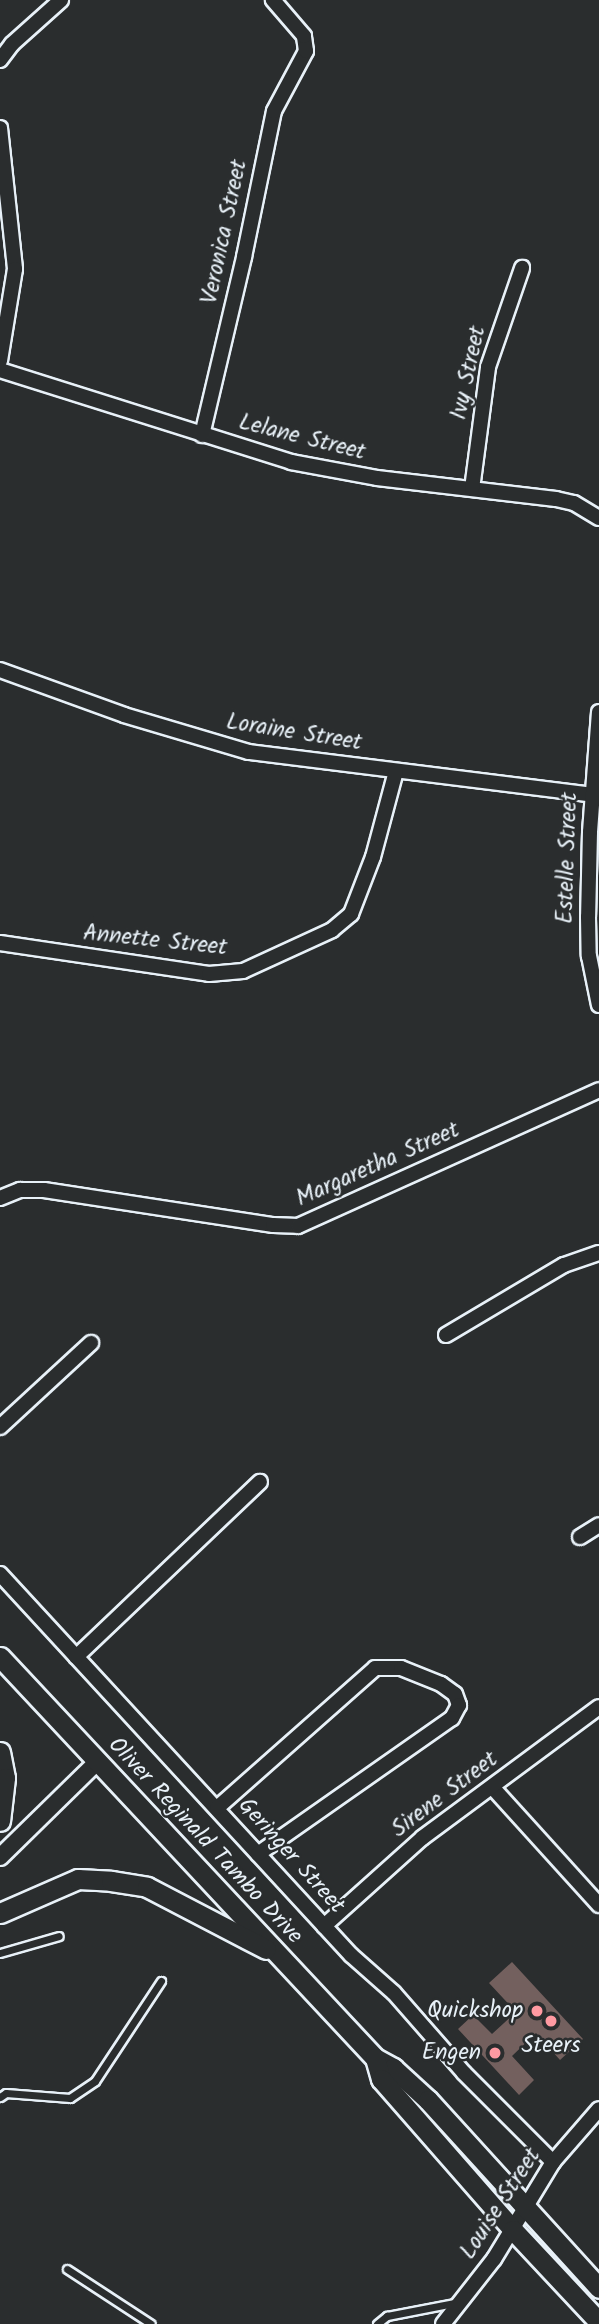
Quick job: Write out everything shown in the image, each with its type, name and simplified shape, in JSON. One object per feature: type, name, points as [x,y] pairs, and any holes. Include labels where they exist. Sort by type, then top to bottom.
[{"type":"main road","name":"Oliver Reginald Tambo Drive","points":[[0,1657],[375,2058],[393,2068],[428,2100],[599,2288]]},
{"type":"main road","points":[[0,1752],[5,1778],[0,1821]]},
{"type":"main road","points":[[0,1913],[78,1879],[111,1881],[147,1887],[280,1956]]},
{"type":"main road","name":"Oliver Reginald Tambo Drive","points":[[375,2058],[380,2079],[513,2230],[599,2322]]},
{"type":"street","points":[[0,60],[12,44],[61,0]]},
{"type":"street","name":"Veronica Street","points":[[202,436],[244,257],[274,111],[303,59],[306,44],[299,29],[273,0]]},
{"type":"street","points":[[0,128],[15,269],[0,361]]},
{"type":"street","name":"Ivy Street","points":[[472,489],[488,367],[522,268]]},
{"type":"street","name":"Lelane Street","points":[[0,370],[202,436],[331,471],[575,503],[599,518]]},
{"type":"street","name":"Loraine Street","points":[[0,670],[74,699],[249,752],[592,795]]},
{"type":"street","name":"Estelle Street","points":[[599,712],[592,795],[588,916],[589,957],[599,1005]]},
{"type":"street","name":"Annette Street","points":[[0,943],[209,974],[243,971],[332,930],[351,914],[373,857],[396,771]]},
{"type":"street","name":"Margaretha Street","points":[[0,1198],[20,1190],[44,1190],[261,1224],[298,1226],[599,1090]]},
{"type":"street","points":[[446,1335],[564,1265],[599,1253]]},
{"type":"street","points":[[0,1427],[91,1343]]},
{"type":"street","points":[[76,1657],[260,1482]]},
{"type":"street","points":[[580,1537],[599,1525]]},
{"type":"street","name":"Geringer Street","points":[[0,1574],[351,1955],[394,1993],[464,2073],[553,2162]]},
{"type":"street","points":[[217,1808],[375,1668],[401,1668],[440,1684],[455,1694],[459,1705],[452,1718],[258,1854]]},
{"type":"street","name":"Sirene Street","points":[[324,1926],[422,1838],[599,1707]]},
{"type":"street","points":[[0,1857],[97,1762]]},
{"type":"street","points":[[493,1788],[599,1905]]},
{"type":"street","name":"Louise Street","points":[[443,2324],[513,2230],[553,2162],[599,2109]]},
{"type":"lane","points":[[0,1953],[59,1936]]},
{"type":"lane","points":[[0,2097],[6,2093],[70,2098],[95,2081],[161,1981]]},
{"type":"lane","points":[[67,2269],[151,2324]]},
{"type":"lane","points":[[377,2324],[387,2316],[462,2301]]},
{"type":"building","points":[[512,1962],[583,2039],[560,2060],[536,2033],[512,2056],[534,2080],[519,2095],[458,2029],[473,2015],[492,2034],[516,2012],[489,1983]]},
{"type":"place","name":"Quickshop","points":[[537,2011]]},
{"type":"place","name":"Steers","points":[[551,2021]]},
{"type":"place","name":"Engen","points":[[495,2053]]}]
